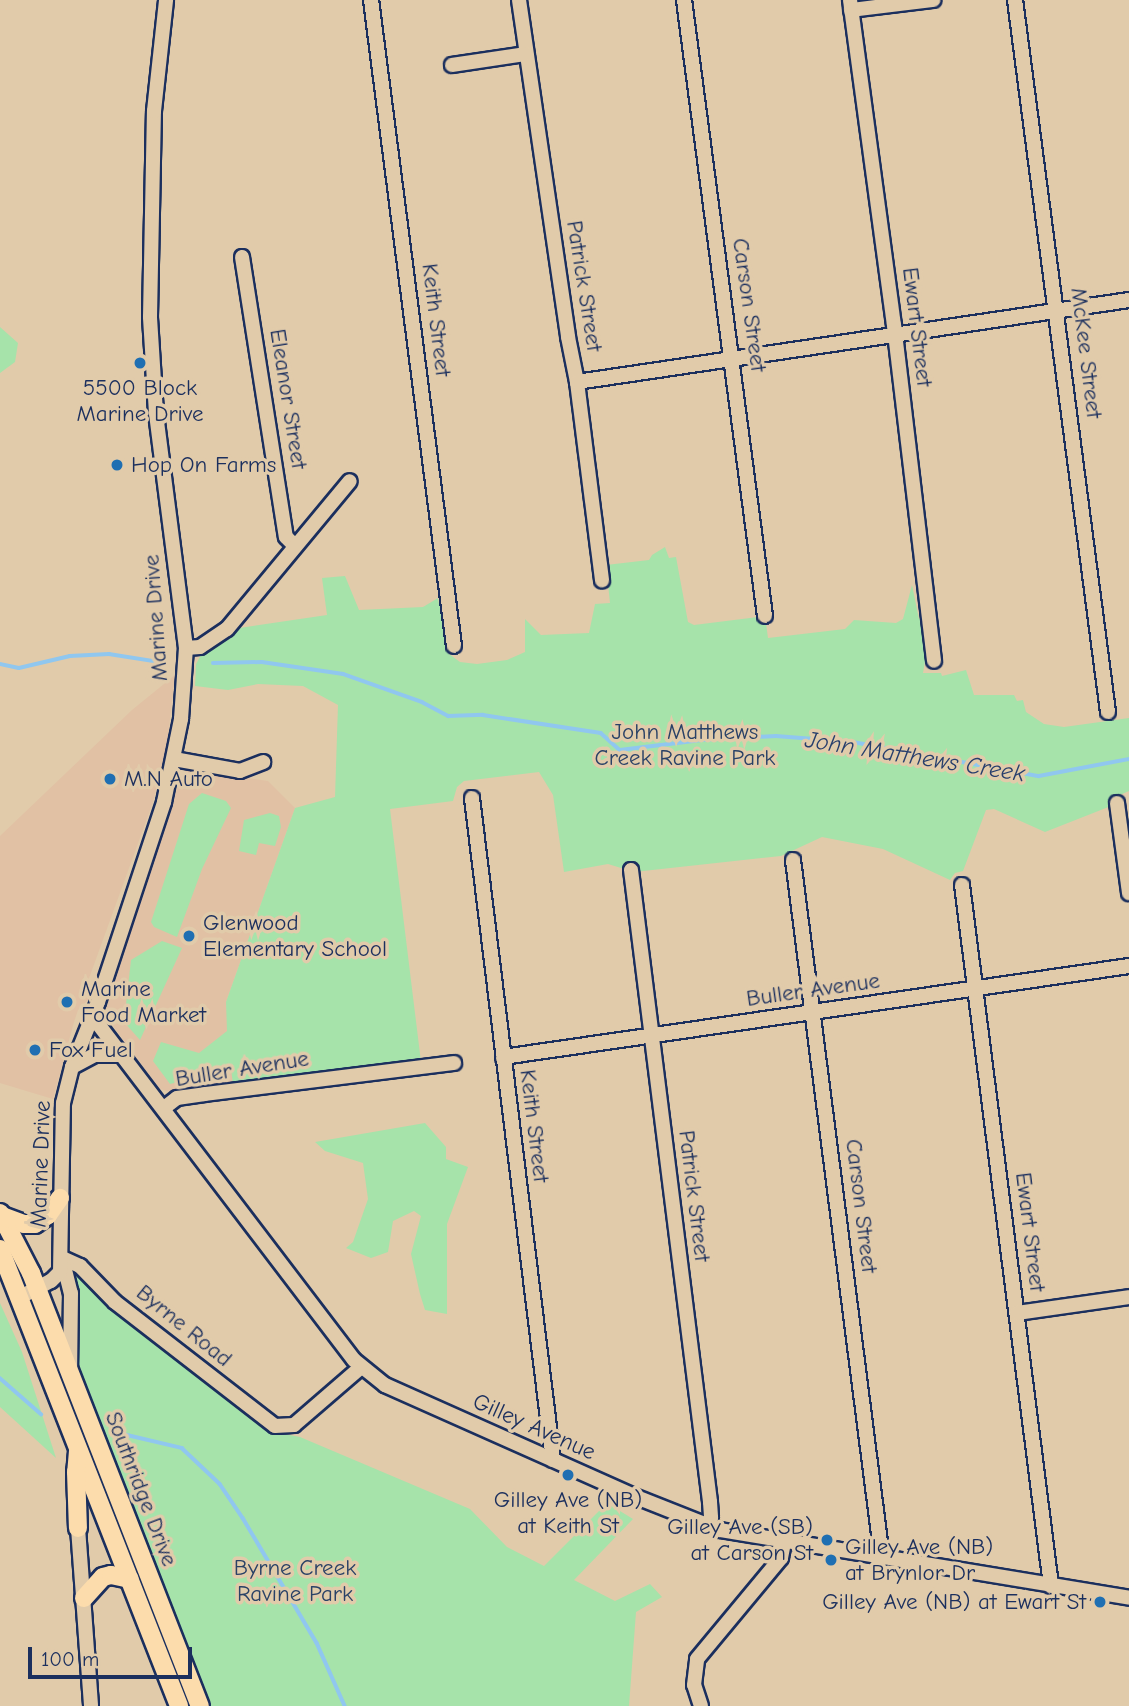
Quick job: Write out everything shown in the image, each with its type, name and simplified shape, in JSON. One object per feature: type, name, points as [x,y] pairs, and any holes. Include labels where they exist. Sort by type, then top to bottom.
[{"type":"main road","points":[[1,1214],[21,1224],[35,1224],[48,1215],[60,1198]]},
{"type":"main road","points":[[1,1214],[28,1293]]},
{"type":"main road","points":[[0,1248],[28,1293]]},
{"type":"main road","name":"Southridge Drive","points":[[28,1293],[70,1374],[200,1706]]},
{"type":"main road","name":"Southridge Drive","points":[[28,1293],[78,1447],[179,1706]]},
{"type":"main road","points":[[78,1447],[78,1528]]},
{"type":"main road","points":[[85,1598],[103,1577],[111,1575],[130,1579]]},
{"type":"street","name":"Marine Drive","points":[[28,1293],[60,1272],[60,1126],[72,1067],[150,848],[174,759],[181,719],[186,648],[151,344],[150,210],[154,111],[166,0]]},
{"type":"street","name":"Keith Street","points":[[370,0],[454,646]]},
{"type":"street","name":"Patrick Street","points":[[519,0],[568,337],[577,382],[602,580]]},
{"type":"street","name":"Carson Street","points":[[684,0],[765,616]]},
{"type":"street","points":[[850,5],[933,0]]},
{"type":"street","name":"McKee Street","points":[[1015,0],[1058,310],[1108,712]]},
{"type":"street","name":"Ewart Street","points":[[850,5],[895,335],[934,661]]},
{"type":"street","points":[[453,65],[526,54]]},
{"type":"street","name":"Eleanor Street","points":[[242,257],[286,537],[294,545]]},
{"type":"street","points":[[577,382],[1129,300]]},
{"type":"street","points":[[186,648],[200,647],[227,629],[294,545],[350,481]]},
{"type":"street","points":[[174,759],[240,771],[263,762]]},
{"type":"street","name":"Keith Street","points":[[472,798],[553,1460]]},
{"type":"street","points":[[1117,803],[1129,892]]},
{"type":"street","name":"Carson Street","points":[[793,860],[882,1558]]},
{"type":"street","name":"Patrick Street","points":[[631,870],[710,1502],[711,1518],[707,1526]]},
{"type":"street","name":"Ewart Street","points":[[962,885],[1051,1586]]},
{"type":"street","name":"Buller Avenue","points":[[503,1057],[1129,966]]},
{"type":"street","name":"Gilley Avenue","points":[[92,1016],[360,1368],[385,1385],[707,1526],[784,1543],[1129,1598]]},
{"type":"street","points":[[72,1067],[95,1055],[124,1055]]},
{"type":"street","name":"Buller Avenue","points":[[164,1108],[177,1098],[454,1063]]},
{"type":"street","name":"Marine Drive","points":[[62,1258],[71,1293],[70,1374]]},
{"type":"street","name":"Byrne Road","points":[[62,1258],[80,1266],[115,1302],[254,1414],[280,1427],[294,1425],[360,1368]]},
{"type":"street","points":[[1017,1313],[1129,1297]]},
{"type":"street","points":[[78,1528],[91,1706]]},
{"type":"street","points":[[701,1706],[694,1685],[696,1659],[781,1558],[784,1543]]},
{"type":"shaded area","points":[[175,675],[167,745],[153,802],[88,981],[89,999],[78,1010],[53,1099],[0,1083],[0,836],[132,710]]},
{"type":"shaded area","name":"Glenwood Elementary School","points":[[187,770],[268,781],[295,808],[226,1002],[233,1084],[171,1092],[160,1089],[110,1022],[106,1009],[181,776]]},
{"type":"green space","points":[[0,327],[18,343],[15,362],[0,373]]},
{"type":"green space","name":"John Matthews Creek Ravine Park","points":[[665,547],[669,558],[676,557],[688,622],[694,625],[765,616],[768,638],[845,629],[854,620],[896,623],[903,619],[912,585],[919,619],[923,619],[927,650],[923,673],[941,673],[942,676],[966,670],[974,695],[1014,695],[1017,701],[1023,700],[1026,712],[1044,724],[1064,727],[1129,718],[1129,791],[1113,798],[1111,806],[1045,832],[994,809],[986,810],[963,871],[955,873],[950,880],[883,849],[822,837],[781,856],[634,872],[608,864],[564,872],[553,795],[539,772],[464,781],[457,787],[453,801],[390,809],[421,1062],[233,1084],[231,1069],[170,1084],[153,1061],[161,1042],[199,1053],[227,1031],[226,1002],[295,808],[335,797],[338,705],[303,686],[258,684],[228,690],[195,686],[196,664],[202,653],[233,629],[327,615],[322,578],[345,576],[359,610],[423,607],[438,598],[439,605],[443,605],[449,654],[460,662],[477,664],[507,660],[525,652],[525,619],[541,635],[589,633],[595,604],[610,603],[606,565],[649,560]]},
{"type":"green space","points":[[202,793],[226,801],[231,808],[202,869],[177,937],[154,927],[151,922],[189,804]]},
{"type":"green space","points":[[270,813],[279,816],[281,827],[275,846],[259,843],[256,855],[239,851],[244,820]]},
{"type":"green space","points":[[162,941],[182,948],[140,1040],[124,1022],[131,960]]},
{"type":"green space","points":[[425,1123],[446,1147],[446,1159],[468,1167],[447,1224],[447,1314],[425,1310],[411,1254],[421,1216],[414,1211],[393,1221],[388,1252],[371,1258],[346,1248],[353,1242],[368,1199],[363,1163],[325,1151],[315,1142]]},
{"type":"green space","name":"Byrne Creek Ravine Park","points":[[75,1271],[252,1417],[274,1432],[300,1437],[470,1509],[507,1547],[544,1566],[607,1503],[633,1519],[574,1580],[615,1601],[650,1584],[662,1597],[636,1612],[629,1706],[209,1706],[77,1370]]},
{"type":"green space","points":[[0,1303],[22,1352],[56,1458],[0,1407]]},
{"type":"waterway","name":"John Matthews Creek","points":[[0,664],[19,668],[70,656],[109,654],[166,663]]},
{"type":"waterway","name":"John Matthews Creek","points":[[213,663],[262,662],[343,674],[422,702],[448,716],[483,715],[601,733],[620,750],[701,740],[776,736],[853,742],[1039,776],[1129,759]]},
{"type":"waterway","points":[[0,1378],[41,1414]]},
{"type":"waterway","points":[[123,1434],[182,1448],[220,1484],[317,1643],[345,1706]]},
{"type":"place","name":"5500 Block Marine Drive","points":[[140,363]]},
{"type":"place","name":"Hop On Farms","points":[[117,465]]},
{"type":"place","name":"M.N Auto","points":[[110,779]]},
{"type":"place","name":"Glenwood Elementary School","points":[[189,936]]},
{"type":"place","name":"Marine Food Market","points":[[67,1002]]},
{"type":"place","name":"Fox Fuel","points":[[35,1050]]},
{"type":"place","name":"Gilley Ave (NB) at Keith St","points":[[568,1475]]},
{"type":"place","name":"Gilley Ave (SB) at Carson St","points":[[827,1540]]},
{"type":"place","name":"Gilley Ave (NB) at Brynlor Dr","points":[[831,1560]]},
{"type":"place","name":"Gilley Ave (NB) at Ewart St","points":[[1100,1602]]}]
